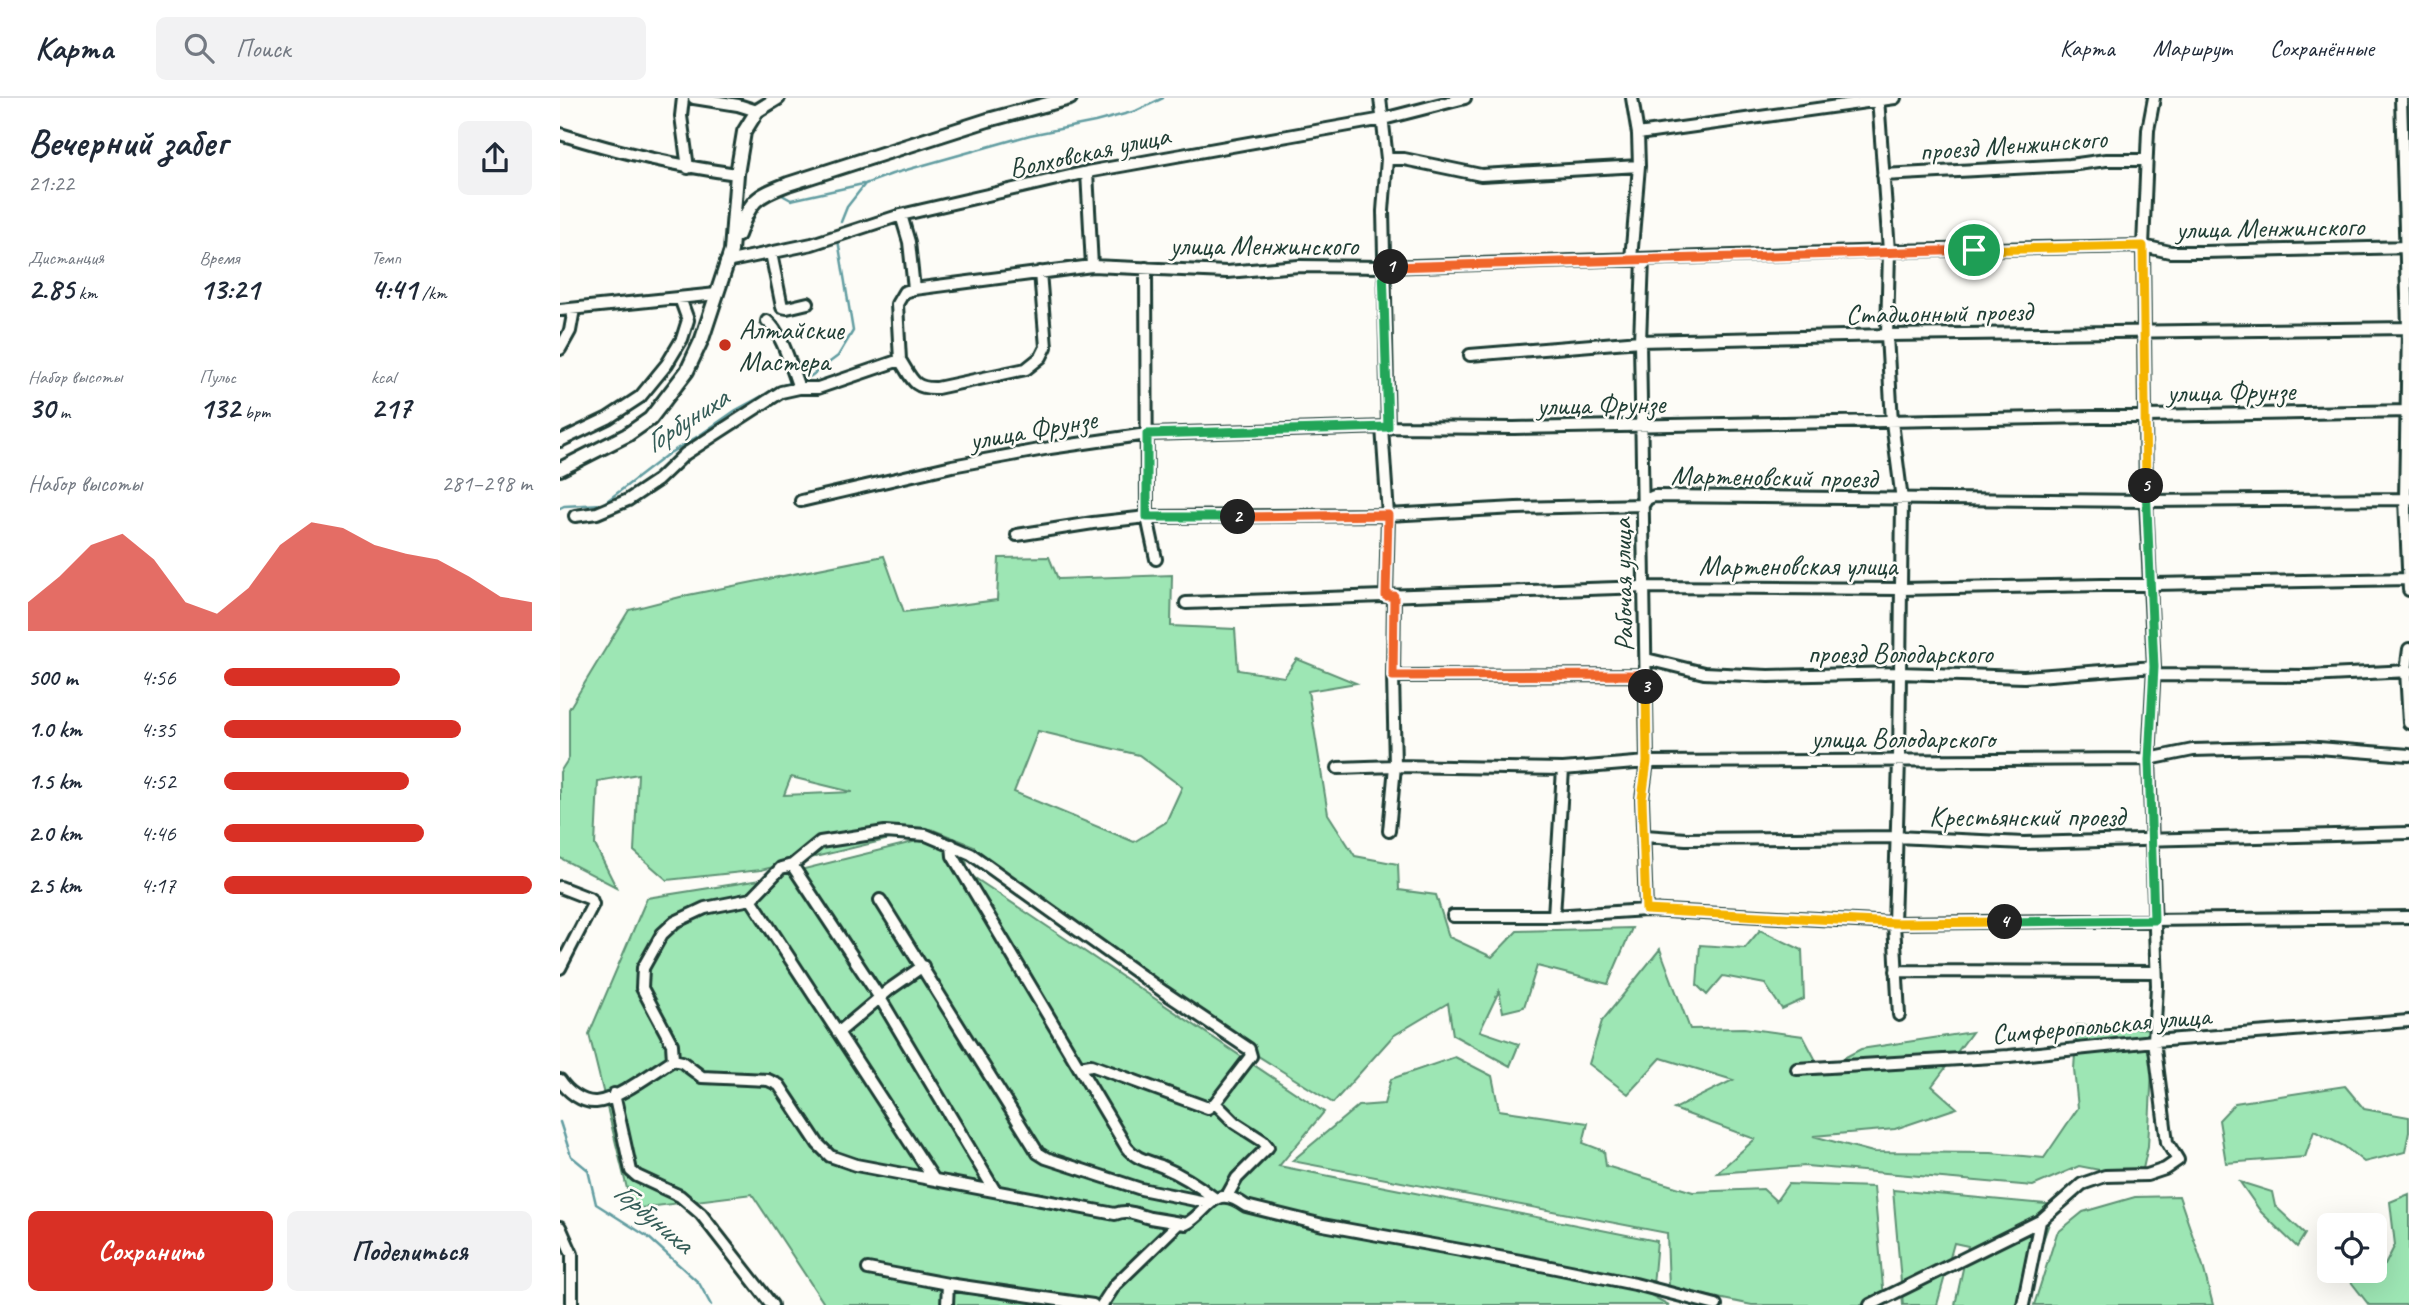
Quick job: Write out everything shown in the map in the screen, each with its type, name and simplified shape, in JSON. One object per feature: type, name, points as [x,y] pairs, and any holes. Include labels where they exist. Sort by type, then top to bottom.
[{"type":"main road","points":[[729,257],[744,132],[757,111],[778,98]]},
{"type":"main road","points":[[560,469],[627,435],[650,419],[671,395],[687,371],[702,339],[747,211],[761,194],[975,124],[1070,98]]},
{"type":"street","points":[[683,98],[681,116],[688,168]]},
{"type":"street","points":[[1380,98],[1387,159],[1383,211],[1385,427],[1395,765],[1389,831]]},
{"type":"street","name":"Волховская улица","points":[[729,257],[771,253],[812,244],[901,215],[1087,173],[1383,119],[1465,98]]},
{"type":"street","name":"Рабочая улица","points":[[1632,98],[1638,134],[1639,166],[1637,259],[1647,762],[1642,799],[1646,910]]},
{"type":"street","points":[[1638,134],[1895,98]]},
{"type":"street","points":[[1874,1304],[2039,1221],[2082,1184],[2105,1175],[2147,1175],[2165,1169],[2178,1160],[2167,1142],[2154,1041],[2156,972],[2149,760],[2154,671],[2146,501],[2143,246],[2148,130],[2154,98]]},
{"type":"street","points":[[2401,98],[2407,247],[2409,590]]},
{"type":"street","points":[[701,99],[757,111]]},
{"type":"street","points":[[1878,99],[1889,251],[1886,335],[1892,422],[1902,500],[1895,923],[1899,1015]]},
{"type":"street","points":[[560,134],[612,150],[688,168],[737,174]]},
{"type":"street","points":[[1387,159],[1404,159],[1481,175],[1639,166]]},
{"type":"street","name":"проезд Менжинского","points":[[1883,175],[2070,165],[2106,160],[2146,160]]},
{"type":"street","points":[[1087,173],[1092,266]]},
{"type":"street","points":[[901,215],[909,242],[914,289],[904,292],[897,304],[900,360],[917,386],[937,388],[1027,369],[1041,357],[1046,347],[1040,272]]},
{"type":"street","name":"улица Менжинского","points":[[914,289],[1092,266],[1227,272],[1299,266],[1383,267],[1889,251],[2143,246],[2170,252],[2204,252],[2407,247]]},
{"type":"street","points":[[771,253],[782,307],[808,303]]},
{"type":"street","points":[[1146,268],[1147,517],[1156,559]]},
{"type":"street","points":[[560,310],[717,294]]},
{"type":"street","points":[[560,441],[608,418],[640,397],[667,364],[682,339],[688,320],[680,298]]},
{"type":"street","points":[[560,349],[570,331],[575,309]]},
{"type":"street","points":[[768,321],[778,337],[799,388]]},
{"type":"street","name":"Стадионный проезд","points":[[1470,355],[1640,341],[2408,328]]},
{"type":"street","points":[[575,516],[606,510],[628,500],[659,480],[685,454],[714,433],[781,393],[799,388],[818,388],[900,360]]},
{"type":"street","name":"улица Фрунзе","points":[[801,501],[953,466],[1147,434],[1385,427],[1514,428],[2407,411]]},
{"type":"street","name":"Мартеновский проезд","points":[[1017,535],[1147,517],[1388,515],[1643,505],[1647,499],[1654,496],[2146,501],[2407,499]]},
{"type":"street","name":"Мартеновская улица","points":[[1186,603],[1645,587],[1901,589],[2409,579]]},
{"type":"street","points":[[2409,649],[2409,723]]},
{"type":"street","name":"проезд Володарского","points":[[1646,659],[1704,673],[1768,676],[1899,673],[2024,677],[2154,671],[2308,676],[2407,671]]},
{"type":"street","points":[[1393,676],[1646,675]]},
{"type":"street","name":"улица Володарского","points":[[1338,768],[1395,765],[1563,769],[1647,762],[2149,760],[2193,750],[2305,747],[2409,755]]},
{"type":"street","points":[[1554,916],[1563,769]]},
{"type":"street","points":[[673,1060],[672,1044],[642,988],[643,968],[662,934],[676,922],[705,908],[751,899],[781,868],[792,865],[820,842],[885,832],[926,835],[971,854],[1164,992],[1249,1049],[1250,1060],[1209,1108],[1091,1065],[1079,1068]]},
{"type":"street","name":"Крестьянский проезд","points":[[1645,836],[1686,839],[1896,837],[2024,843],[2409,833]]},
{"type":"street","points":[[952,845],[953,856],[1132,1153],[1199,1186],[1212,1200]]},
{"type":"street","points":[[792,865],[880,998],[995,1191]]},
{"type":"street","points":[[560,887],[591,899],[593,904],[560,968]]},
{"type":"street","points":[[751,899],[933,1178]]},
{"type":"street","points":[[880,900],[1038,1153],[1046,1158],[1140,1189],[1212,1200],[1227,1196],[1235,1198],[1245,1206],[1323,1225],[1521,1261],[1680,1294],[1716,1305]]},
{"type":"street","points":[[1453,916],[1554,916],[1646,910],[1895,923],[2409,917]]},
{"type":"street","points":[[839,1032],[923,966]]},
{"type":"street","points":[[1896,971],[2156,972]]},
{"type":"street","name":"Симферопольская улица","points":[[1797,1069],[2010,1056],[2154,1041],[2409,1021]]},
{"type":"street","points":[[560,1080],[565,1089],[586,1101],[598,1102],[673,1060],[682,1062],[702,1077],[768,1080],[779,1085],[818,1144],[830,1156],[856,1165],[1115,1214],[1135,1212],[1142,1216],[1186,1224],[1212,1200]]},
{"type":"street","points":[[614,1094],[631,1171],[680,1196],[701,1214],[772,1305]]},
{"type":"street","points":[[1215,1103],[1235,1123],[1268,1147],[1237,1178],[1227,1196]]},
{"type":"street","points":[[2023,1305],[2039,1221]]},
{"type":"street","points":[[1102,1305],[1115,1285],[1179,1223]]},
{"type":"street","points":[[560,1227],[572,1254],[572,1305]]},
{"type":"street","points":[[867,1269],[1093,1305]]},
{"type":"street","points":[[947,1305],[948,1284]]},
{"type":"green space","points":[[884,556],[904,612],[997,600],[999,558],[1049,557],[1058,579],[1172,575],[1171,626],[1235,629],[1238,670],[1284,677],[1297,659],[1356,683],[1308,691],[1328,814],[1355,856],[1398,864],[1399,890],[1436,895],[1449,937],[1492,957],[1517,931],[1632,928],[1608,984],[1537,966],[1524,1007],[1503,1012],[1499,991],[1480,1031],[1519,1044],[1510,1066],[1453,1035],[1448,1003],[1393,1036],[1333,1103],[1177,1005],[977,864],[974,846],[931,829],[761,870],[667,880],[634,851],[638,774],[598,781],[595,845],[616,887],[560,858],[560,772],[569,758],[569,709],[629,610],[688,595]],"holes":[[[1038,731],[1139,755],[1182,787],[1166,822],[1134,842],[1014,792]],[[791,777],[852,792],[853,792],[784,795]]]},
{"type":"green space","points":[[929,838],[964,851],[969,874],[1324,1112],[1279,1166],[1657,1241],[1652,1296],[1669,1305],[825,1305],[752,1194],[632,1209],[589,1034],[647,898],[760,880]]},
{"type":"green space","points":[[1760,930],[1802,950],[1804,999],[1782,1009],[1765,984],[1723,976],[1707,995],[1697,985],[1700,945],[1745,948]]},
{"type":"green space","points":[[1660,949],[1690,1029],[1744,1028],[1803,1036],[1821,1070],[1861,1049],[1972,1032],[1932,1086],[1957,1108],[1895,1129],[1813,1136],[1873,1152],[1991,1153],[2044,1158],[2078,1108],[2074,1069],[2077,1025],[2154,1029],[2148,1146],[2141,1178],[2079,1166],[2033,1186],[1806,1166],[1717,1173],[1755,1139],[1674,1109],[1733,1080],[1661,1058],[1628,1094],[1589,1064],[1602,1021]]},
{"type":"green space","points":[[1455,1057],[1492,1076],[1499,1110],[1588,1123],[1583,1143],[1604,1151],[1606,1166],[1693,1192],[1763,1189],[1776,1201],[1788,1184],[1874,1187],[1884,1298],[1872,1305],[1752,1305],[1669,1288],[1667,1233],[1292,1161],[1358,1106],[1384,1104],[1391,1079]]},
{"type":"green space","points":[[2345,1086],[2364,1109],[2409,1117],[2405,1152],[2364,1162],[2344,1146],[2314,1131],[2305,1157],[2226,1163],[2219,1120],[2235,1103]]},
{"type":"green space","points":[[2240,1182],[2272,1192],[2275,1206],[2305,1234],[2297,1247],[2261,1212]]},
{"type":"green space","points":[[1893,1190],[2056,1205],[2019,1305],[1955,1305],[1968,1246],[1954,1243],[1937,1305],[1903,1305]]},
{"type":"green space","points":[[2409,1194],[2409,1305],[2369,1305],[2352,1283],[2387,1283],[2387,1261],[2395,1245],[2390,1202]]},
{"type":"green space","points":[[2179,1196],[2213,1305],[2034,1305],[2057,1233],[2083,1212],[2135,1197]]},
{"type":"waterway","name":"Горбуниха","points":[[841,222],[847,207],[865,184],[1030,135],[1136,111],[1163,98]]},
{"type":"waterway","name":"Горбуниха","points":[[782,195],[791,200],[863,184]]},
{"type":"waterway","name":"Горбуниха","points":[[799,380],[811,376],[838,356],[853,331],[838,240]]},
{"type":"waterway","name":"Горбуниха","points":[[560,508],[603,504],[668,454],[736,410],[792,382]]},
{"type":"waterway","name":"Горбуниха","points":[[560,1122],[571,1156],[588,1170],[596,1204],[648,1237],[699,1283],[711,1305]]},
{"type":"place","name":"Алтайские Мастера","points":[[725,345]]},
{"type":"route","points":[[2143,246],[2146,501],[2154,667],[2149,760],[2154,920],[1895,923],[1646,910],[1642,799],[1647,762],[1646,675],[1393,676],[1394,596],[1386,596],[1388,515],[1147,517],[1147,434],[1388,427],[1383,267],[1974,250],[2143,246]]}]
